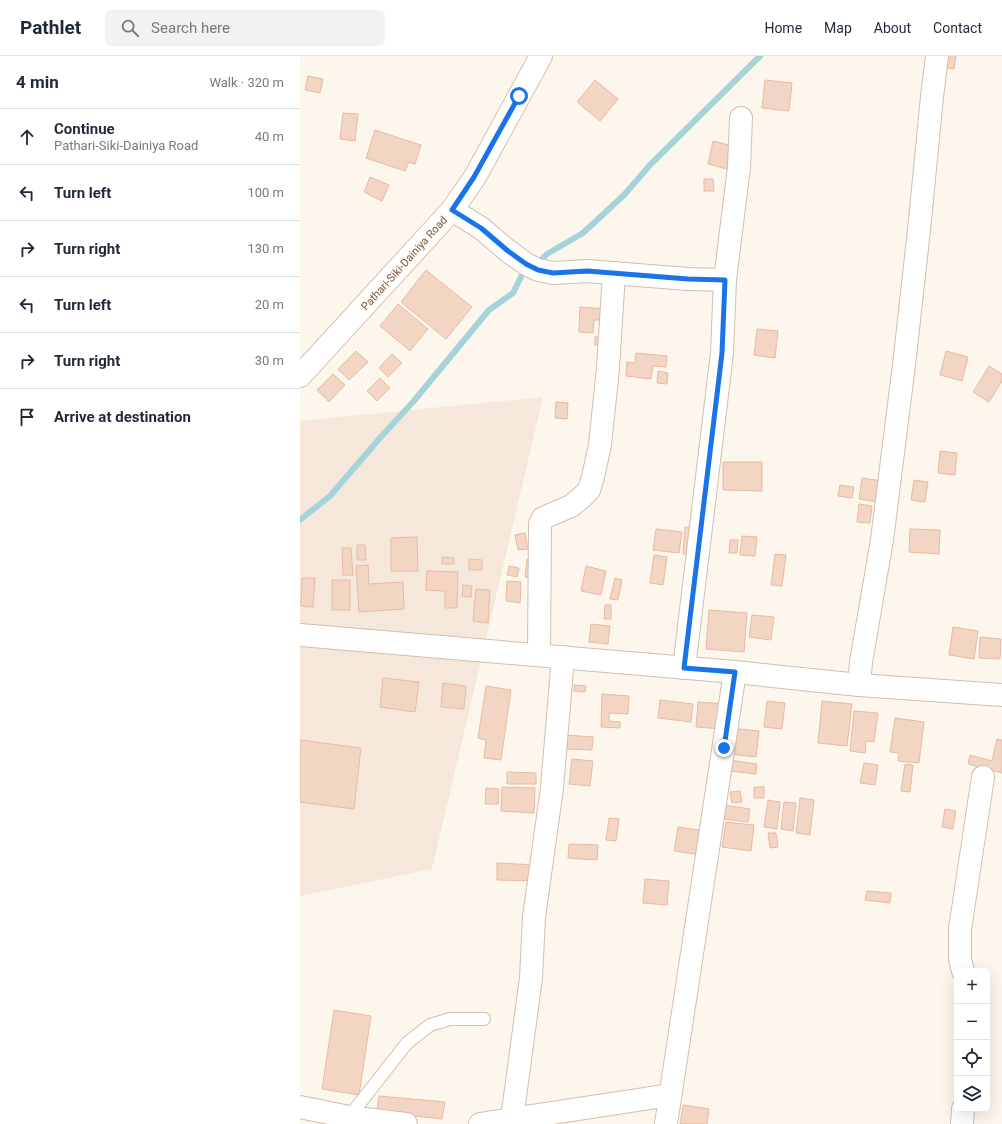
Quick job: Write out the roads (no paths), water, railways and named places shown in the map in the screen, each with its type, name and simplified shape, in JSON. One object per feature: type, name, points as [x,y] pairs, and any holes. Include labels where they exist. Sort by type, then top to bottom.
[{"type":"street","name":"Pathari-Siki-Dainiya Road","points":[[300,376],[452,210],[474,177],[541,56]]},
{"type":"street","points":[[859,685],[861,662],[882,540],[900,396],[937,56]]},
{"type":"street","points":[[684,668],[722,353],[725,280],[739,167],[741,118]]},
{"type":"street","points":[[452,210],[481,228],[526,264],[538,270],[553,273],[587,271],[688,279],[725,280]]},
{"type":"street","points":[[539,655],[540,524],[543,518],[571,506],[580,499],[589,490],[593,477],[600,445],[608,368],[614,273]]},
{"type":"street","points":[[300,635],[735,672],[859,685],[1002,695]]},
{"type":"street","points":[[523,1120],[534,916],[552,788],[563,657]]},
{"type":"street","points":[[666,1124],[735,672]]},
{"type":"street","points":[[962,968],[960,959],[960,929],[983,777]]},
{"type":"street","points":[[480,1124],[523,1120],[670,1096]]},
{"type":"street","points":[[300,1107],[349,1117],[406,1124]]},
{"type":"street","points":[[962,1124],[963,1112]]},
{"type":"lane","points":[[349,1117],[407,1043],[430,1025],[450,1019],[484,1019]]},
{"type":"waterway","points":[[537,264],[547,254],[583,233],[624,195],[650,165],[760,56]]},
{"type":"waterway","points":[[300,520],[330,496],[413,402],[489,310],[513,293],[522,275]]}]
